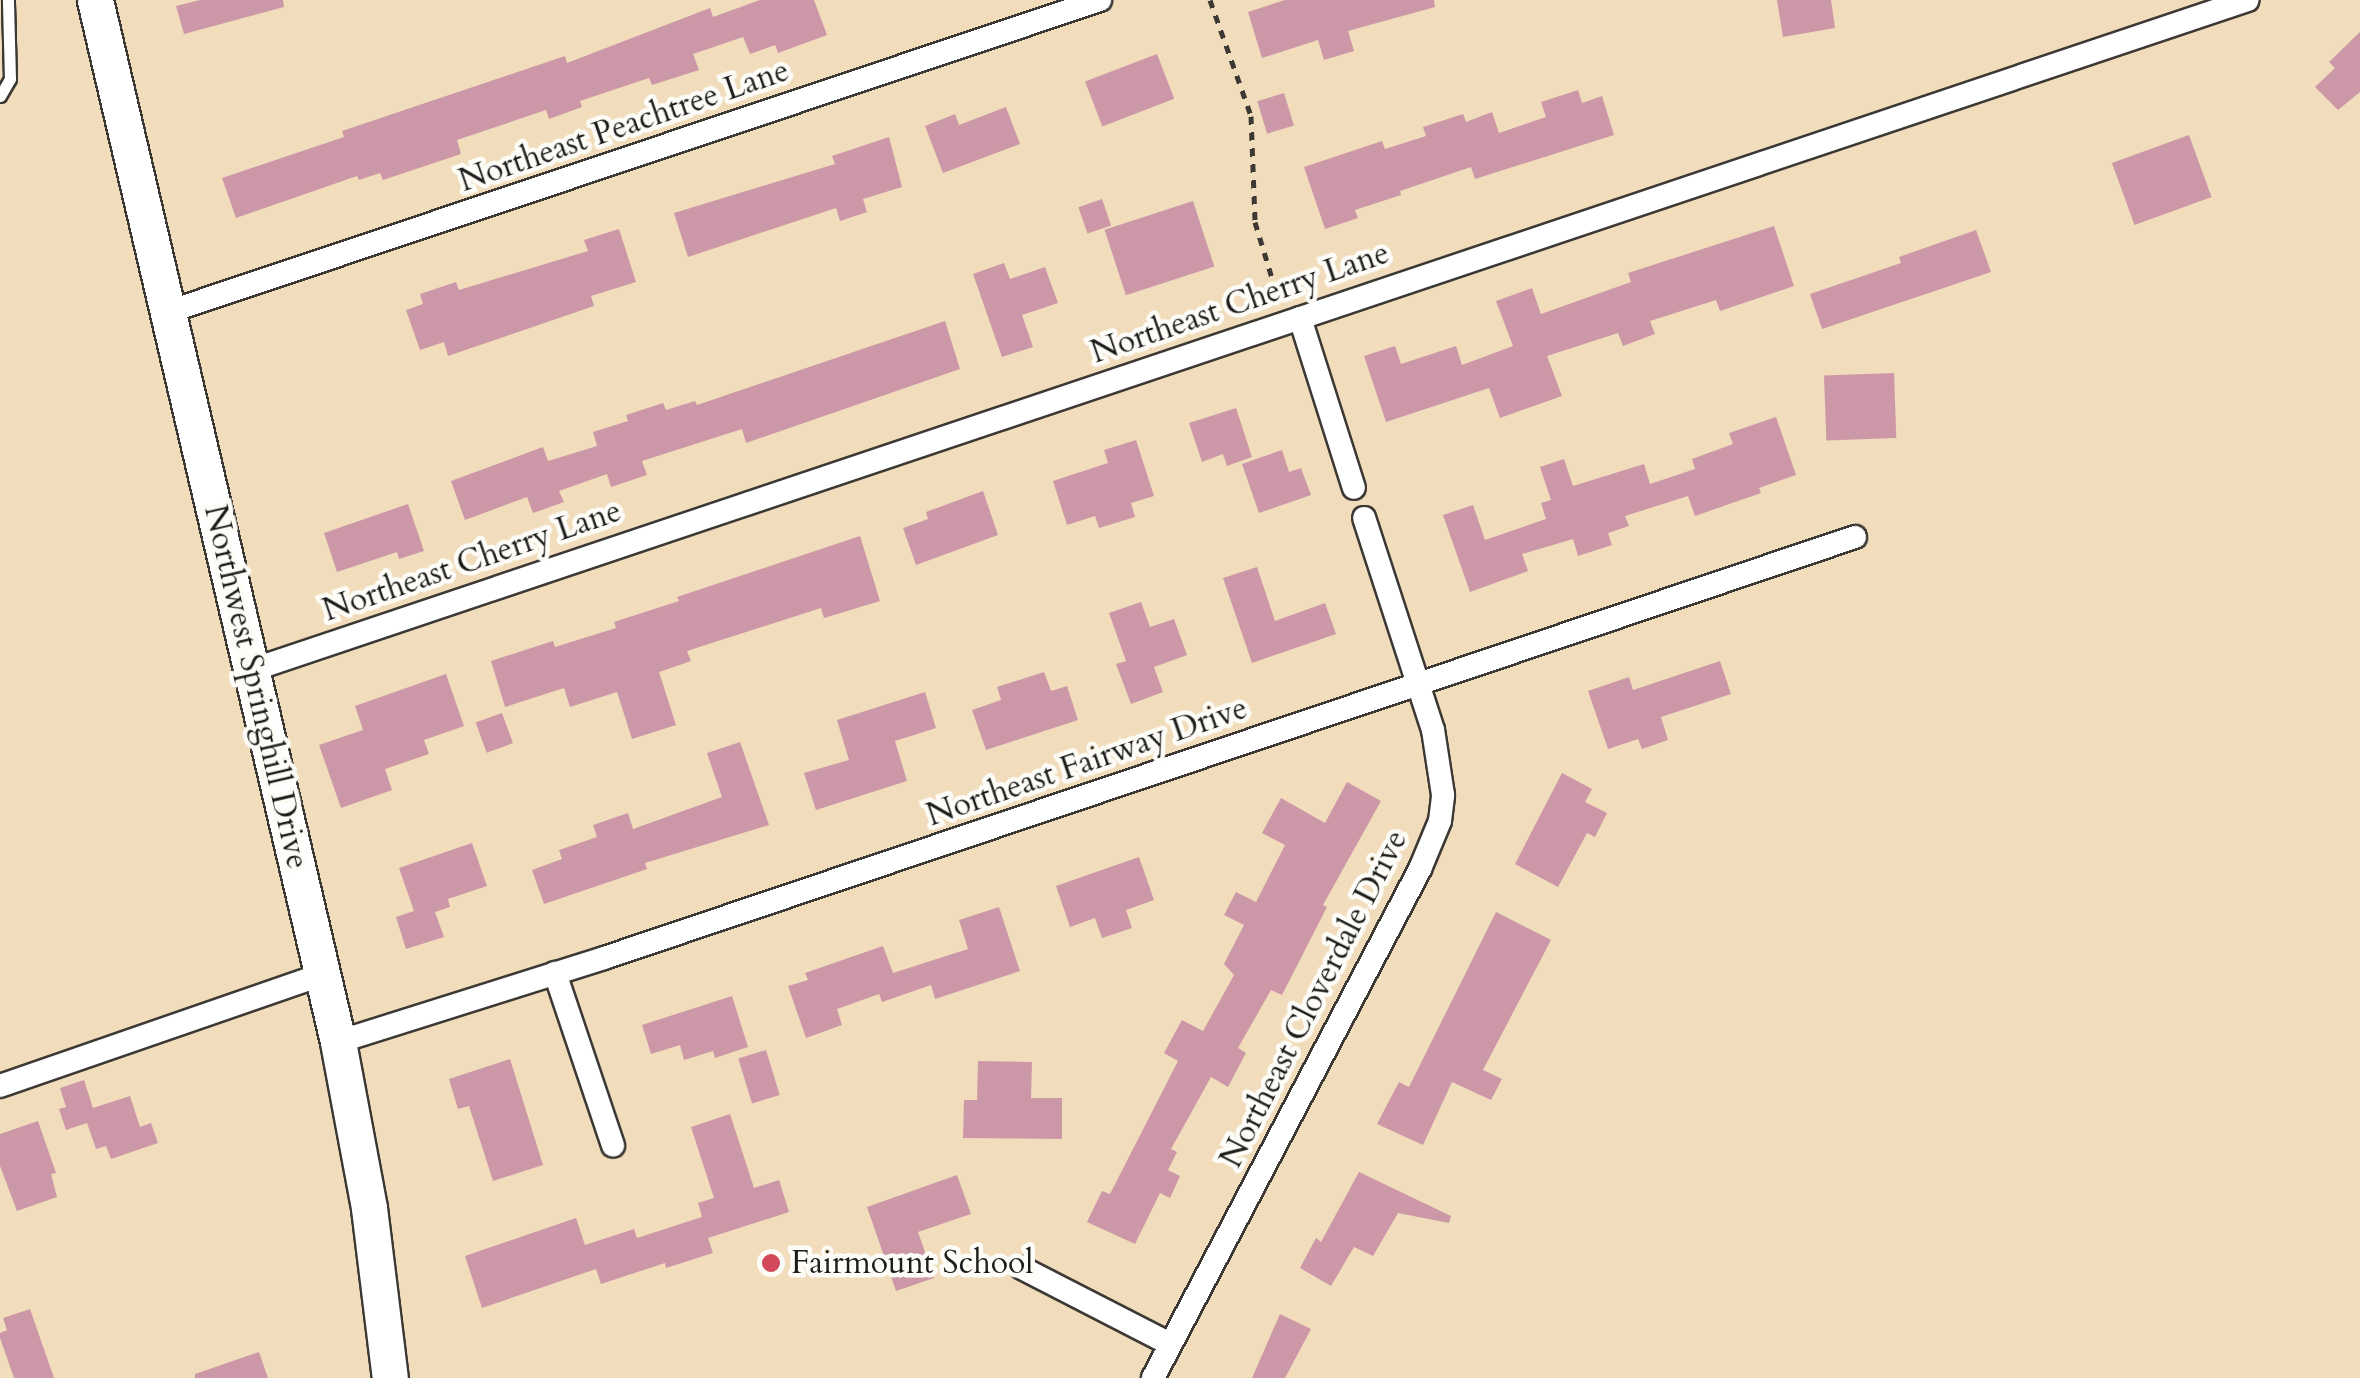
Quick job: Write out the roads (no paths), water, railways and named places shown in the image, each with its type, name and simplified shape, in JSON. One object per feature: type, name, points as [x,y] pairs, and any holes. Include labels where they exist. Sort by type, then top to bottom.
[{"type":"main road","name":"Northwest Springhill Drive","points":[[95,0],[338,1042],[369,1208],[390,1378]]},
{"type":"street","name":"Northeast Peachtree Lane","points":[[168,312],[1100,0]]},
{"type":"street","name":"Northeast Cherry Lane","points":[[252,670],[2248,0]]},
{"type":"street","points":[[1292,320],[1354,488]]},
{"type":"street","name":"Northeast Cloverdale Drive","points":[[1153,1378],[1432,843],[1443,796],[1441,766],[1420,686],[1364,518]]},
{"type":"street","name":"Northeast Fairway Drive","points":[[338,1042],[1420,686],[1855,537]]},
{"type":"street","points":[[555,973],[613,1145]]},
{"type":"street","points":[[0,1086],[323,974]]},
{"type":"street","points":[[1022,1268],[1170,1344]]},
{"type":"lane","points":[[0,96],[10,79],[8,0]]},
{"type":"place","name":"Fairmount School","points":[[771,1263]]}]
